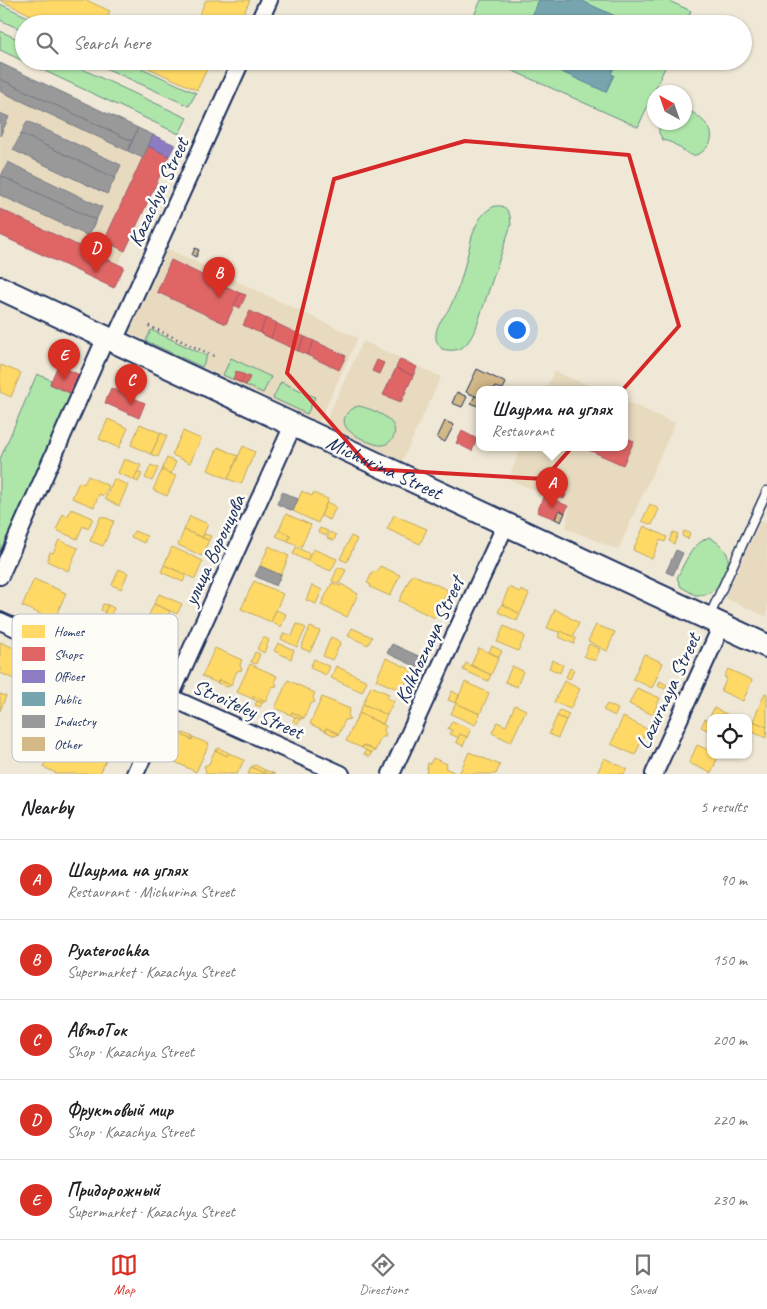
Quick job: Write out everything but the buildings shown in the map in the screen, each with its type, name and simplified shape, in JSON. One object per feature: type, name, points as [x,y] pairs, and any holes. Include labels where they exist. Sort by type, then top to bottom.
[{"type":"street","points":[[262,15],[269,0]]},
{"type":"street","name":"Kazachya Street","points":[[0,576],[237,70]]},
{"type":"street","name":"Michurina Street","points":[[0,288],[767,646]]},
{"type":"street","name":"улица Воронцова","points":[[178,679],[293,425]]},
{"type":"street","name":"Kolkhoznaya Street","points":[[391,774],[506,524]]},
{"type":"street","name":"Stroiteley Street","points":[[0,621],[12,626]]},
{"type":"street","name":"Lazurnaya Street","points":[[654,774],[715,622]]},
{"type":"street","name":"Stroiteley Street","points":[[178,701],[341,774]]},
{"type":"street","name":"улица Воронцова","points":[[135,774],[140,762]]},
{"type":"lane","name":"Lazurnaya Street","points":[[715,622],[767,491]]},
{"type":"path","points":[[149,326],[214,356]]},
{"type":"highlighted area","points":[[465,141],[629,155],[679,326],[544,479],[371,469],[287,373],[334,179]]},
{"type":"shaded area","points":[[0,63],[153,135],[104,241],[125,251],[118,265],[0,209]]},
{"type":"shaded area","points":[[168,249],[358,338],[319,422],[129,333]]},
{"type":"shaded area","points":[[363,341],[441,377],[402,461],[324,424]]},
{"type":"shaded area","points":[[554,371],[590,386],[547,386]]},
{"type":"shaded area","points":[[628,402],[675,423],[618,550],[566,528],[569,505],[508,479],[519,451],[628,451]]},
{"type":"shaded area","points":[[761,520],[767,523],[767,617],[725,598]]},
{"type":"green space","points":[[481,0],[667,0],[691,11],[689,15],[474,15]]},
{"type":"green space","points":[[0,4],[24,15],[15,15],[15,27],[0,20]]},
{"type":"green space","points":[[0,31],[15,38],[15,57],[0,50]]},
{"type":"green space","points":[[43,70],[84,70],[187,118],[179,134]]},
{"type":"green space","points":[[110,70],[146,70],[196,93],[189,106]]},
{"type":"green space","points":[[511,70],[664,70],[657,85],[647,85],[647,107],[638,127]]},
{"type":"green space","points":[[692,112],[708,127],[711,139],[709,145],[702,152],[692,155],[673,143],[663,140],[659,130],[692,130]]},
{"type":"green space","points":[[495,206],[502,206],[507,210],[511,225],[476,328],[464,346],[455,350],[442,349],[436,339],[436,331],[449,309],[457,290],[477,224],[487,211]]},
{"type":"green space","points":[[151,330],[207,356],[202,367],[146,341]]},
{"type":"green space","points":[[231,358],[271,377],[263,393],[223,375]]},
{"type":"green space","points":[[37,374],[51,380],[50,384],[72,394],[0,556],[0,459]]},
{"type":"green space","points":[[281,382],[315,397],[307,414],[273,398]]},
{"type":"green space","points":[[359,406],[377,412],[389,420],[394,429],[390,442],[383,445],[375,444],[348,430],[344,423],[345,417],[347,413]]},
{"type":"green space","points":[[709,537],[725,551],[728,557],[727,566],[718,586],[707,594],[695,595],[681,587],[677,578],[693,549]]},
{"type":"place","name":"Фруктовый мир","points":[[96,273]]},
{"type":"place","name":"Pyaterochka","points":[[219,298]]},
{"type":"place","name":"Придорожный","points":[[64,380]]},
{"type":"place","name":"АвтоТок","points":[[131,405]]},
{"type":"place","name":"Шаурма на углях","points":[[552,508]]}]
